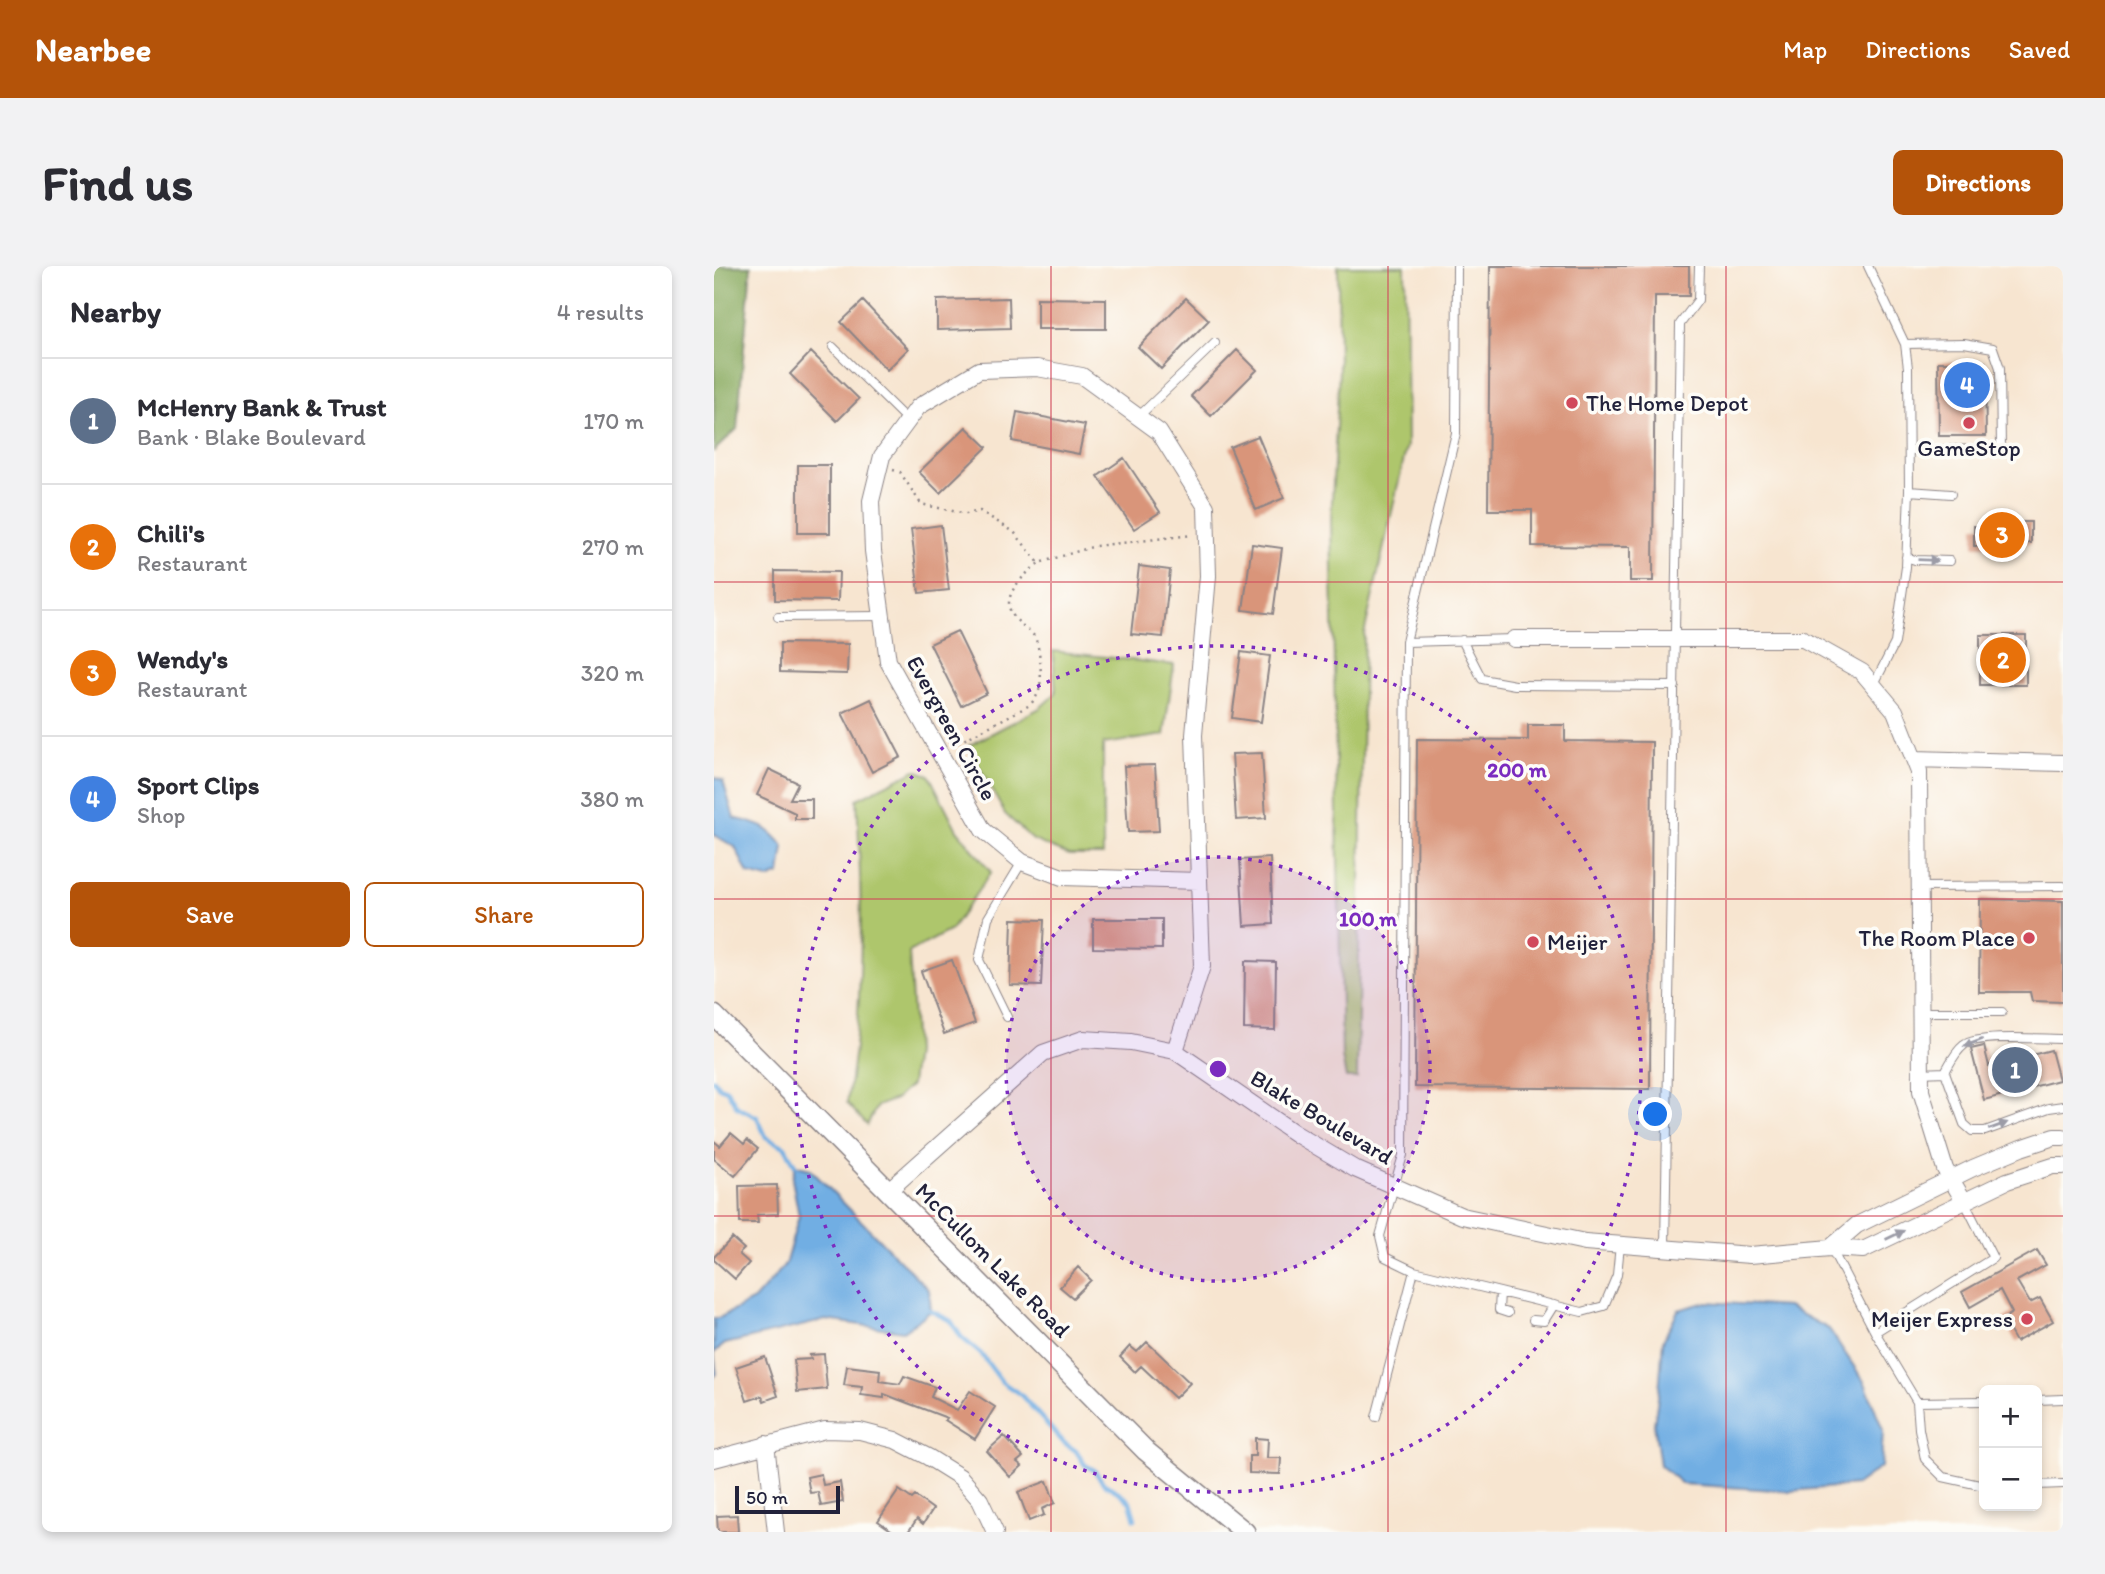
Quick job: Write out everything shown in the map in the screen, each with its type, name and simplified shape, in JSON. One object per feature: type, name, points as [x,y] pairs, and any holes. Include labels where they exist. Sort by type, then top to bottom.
[{"type":"street","name":"Evergreen Circle","points":[[1175,1051],[1202,966],[1194,735],[1208,576],[1206,507],[1159,432],[1082,376],[1037,368],[979,370],[918,407],[882,456],[871,501],[873,551],[888,661],[983,830],[1022,862],[1062,877],[1199,881]]},
{"type":"street","points":[[1514,639],[1803,639],[1862,672],[1895,711],[1919,772],[1921,1091],[1945,1169],[1964,1201]]},
{"type":"street","points":[[1914,759],[2063,763]]},
{"type":"street","name":"McCullom Lake Road","points":[[714,1015],[1146,1451],[1245,1532]]},
{"type":"street","name":"Blake Boulevard","points":[[889,1190],[1043,1053],[1083,1040],[1131,1042],[1175,1051],[1296,1134],[1355,1169],[1462,1216],[1585,1242],[1749,1255],[1830,1248],[1863,1250],[1964,1201],[2032,1172],[2063,1166]]},
{"type":"street","points":[[1830,1248],[1857,1225],[1951,1179],[2021,1148],[2054,1137],[2063,1137]]},
{"type":"street","points":[[714,1459],[825,1430],[860,1432],[895,1440],[960,1477],[980,1500],[995,1532]]},
{"type":"street","points":[[766,1444],[776,1532]]},
{"type":"lane","points":[[1457,266],[1456,433],[1406,642],[1403,1155],[1380,1236],[1385,1257],[1414,1271],[1582,1312],[1604,1306],[1617,1275],[1620,1245]]},
{"type":"lane","points":[[1665,1248],[1680,324],[1698,300],[1699,266]]},
{"type":"lane","points":[[1868,266],[1905,344],[1909,450],[1906,557],[1895,643],[1873,686]]},
{"type":"lane","points":[[1138,416],[1215,342]]},
{"type":"lane","points":[[1905,344],[1964,344],[1993,348],[2000,368],[2001,449],[1909,450]]},
{"type":"lane","points":[[832,347],[908,421]]},
{"type":"lane","points":[[1909,491],[1951,494]]},
{"type":"lane","points":[[1906,557],[1915,560],[1950,561]]},
{"type":"lane","points":[[778,617],[881,616]]},
{"type":"lane","points":[[1406,642],[1514,639]]},
{"type":"lane","points":[[1462,640],[1482,679],[1515,685],[1675,686]]},
{"type":"lane","points":[[1007,1017],[979,960],[988,918],[1022,862]]},
{"type":"lane","points":[[1919,887],[2063,886]]},
{"type":"lane","points":[[1920,1012],[2002,1012]]},
{"type":"lane","points":[[2063,1040],[1970,1041],[1954,1055],[1945,1072],[1964,1124],[1972,1131],[1985,1131],[2049,1108],[2063,1106]]},
{"type":"lane","points":[[1920,1073],[1945,1072]]},
{"type":"lane","points":[[1875,1332],[1993,1258],[1964,1201]]},
{"type":"lane","points":[[1830,1248],[1875,1332],[1917,1402],[1925,1459],[1943,1478],[1979,1485]]},
{"type":"lane","points":[[1376,1417],[1414,1271]]},
{"type":"lane","points":[[1500,1292],[1499,1310],[1508,1313]]},
{"type":"lane","points":[[1533,1320],[1544,1321],[1554,1305]]},
{"type":"lane","points":[[2042,1400],[2063,1399]]},
{"type":"lane","points":[[1917,1402],[1979,1401]]},
{"type":"lane","points":[[2042,1485],[2063,1484]]},
{"type":"path","points":[[880,466],[900,472],[921,505],[966,514],[980,511],[1014,532],[1038,563]]},
{"type":"path","points":[[939,752],[1030,705],[1037,695],[1041,684],[1038,645],[1034,636],[1014,617],[1009,608],[1011,593],[1025,574],[1038,563],[1095,546],[1206,533]]},
{"type":"green space","points":[[714,266],[751,266],[737,429],[714,451]]},
{"type":"green space","points":[[1338,266],[1405,266],[1407,445],[1364,634],[1357,1078],[1346,1078],[1342,1057],[1331,520],[1339,371]]},
{"type":"green space","points":[[1053,651],[1174,665],[1164,735],[1103,744],[1103,855],[1069,855],[1033,840],[1005,814],[968,746],[1040,708],[1056,693]]},
{"type":"green space","points":[[915,770],[929,775],[957,830],[991,872],[951,930],[909,952],[915,1052],[911,1085],[896,1099],[877,1106],[867,1125],[847,1103],[857,1028],[861,952],[857,799]]},
{"type":"water","points":[[714,777],[723,781],[734,818],[762,827],[773,834],[784,847],[780,874],[768,879],[748,874],[735,847],[714,835]]},
{"type":"water","points":[[795,1165],[810,1169],[929,1290],[931,1311],[903,1331],[826,1320],[725,1344],[714,1353],[714,1319],[754,1300],[785,1265],[799,1216],[792,1179]]},
{"type":"water","points":[[1706,1302],[1788,1307],[1829,1329],[1865,1383],[1883,1430],[1881,1467],[1856,1485],[1790,1491],[1682,1484],[1660,1465],[1654,1424],[1663,1341],[1678,1310]]},
{"type":"water","points":[[714,1353],[717,1374],[714,1377]]},
{"type":"building","name":"The Home Depot","points":[[1490,266],[1689,266],[1689,296],[1655,296],[1653,581],[1630,581],[1630,547],[1532,546],[1532,510],[1488,510]]},
{"type":"building","points":[[1009,298],[1010,328],[937,330],[937,300]]},
{"type":"building","points":[[1037,298],[1106,299],[1106,329],[1037,329]]},
{"type":"building","points":[[1186,298],[1209,320],[1161,369],[1138,347]]},
{"type":"building","points":[[863,301],[908,349],[887,370],[841,322]]},
{"type":"building","points":[[1237,350],[1257,370],[1211,416],[1191,396]]},
{"type":"building","points":[[811,352],[859,399],[837,421],[790,374]]},
{"type":"building","points":[[1938,362],[1985,362],[1986,436],[1939,436]]},
{"type":"building","points":[[1017,412],[1085,425],[1079,454],[1012,441]]},
{"type":"building","points":[[966,427],[987,447],[940,493],[919,472]]},
{"type":"building","points":[[1258,436],[1284,498],[1256,510],[1230,447]]},
{"type":"building","points":[[1124,458],[1160,512],[1134,529],[1098,476]]},
{"type":"building","points":[[798,465],[830,465],[830,533],[798,533]]},
{"type":"building","points":[[1985,522],[2031,522],[2031,543],[2016,543],[2016,546],[1974,546],[1974,526],[1985,526]]},
{"type":"building","points":[[941,525],[949,590],[919,593],[911,529]]},
{"type":"building","points":[[1252,544],[1282,548],[1273,614],[1243,610]]},
{"type":"building","points":[[1139,566],[1170,570],[1163,637],[1131,634]]},
{"type":"building","points":[[775,571],[839,572],[838,601],[775,600]]},
{"type":"building","points":[[957,631],[987,693],[961,706],[930,644]]},
{"type":"building","points":[[1980,635],[2026,635],[2026,685],[1980,685]]},
{"type":"building","points":[[780,643],[848,644],[847,674],[780,672]]},
{"type":"building","points":[[1241,652],[1270,656],[1261,722],[1232,718]]},
{"type":"building","points":[[871,699],[901,757],[872,772],[842,713]]},
{"type":"building","name":"Meijer","points":[[1528,725],[1565,725],[1565,741],[1652,742],[1650,1089],[1415,1087],[1417,739],[1528,740]]},
{"type":"building","points":[[1262,753],[1266,818],[1236,820],[1232,754]]},
{"type":"building","points":[[1155,765],[1159,831],[1128,832],[1124,766]]},
{"type":"building","points":[[769,769],[798,783],[790,799],[812,799],[812,819],[795,819],[795,813],[757,795]]},
{"type":"building","points":[[1270,858],[1273,924],[1244,926],[1240,860]]},
{"type":"building","points":[[1980,899],[2063,901],[2063,1002],[2032,1001],[2030,992],[1979,992]]},
{"type":"building","points":[[1012,919],[1044,920],[1041,986],[1010,985]]},
{"type":"building","points":[[1093,919],[1162,919],[1162,949],[1093,948]]},
{"type":"building","points":[[952,960],[975,1023],[944,1034],[921,971]]},
{"type":"building","points":[[1245,961],[1276,962],[1275,1030],[1244,1029]]},
{"type":"building","points":[[1984,1046],[1989,1066],[2051,1050],[2059,1080],[1984,1100],[1971,1049]]},
{"type":"building","points":[[731,1133],[744,1144],[747,1140],[758,1149],[735,1176],[714,1159],[714,1141],[720,1146]]},
{"type":"building","points":[[777,1185],[778,1214],[757,1215],[758,1223],[740,1223],[739,1186]]},
{"type":"building","points":[[732,1238],[744,1249],[739,1254],[749,1263],[735,1279],[714,1260]]},
{"type":"building","points":[[2037,1250],[2046,1265],[2017,1281],[2030,1303],[2040,1298],[2053,1321],[2016,1342],[2003,1319],[2012,1313],[2000,1290],[1970,1307],[1962,1292]]},
{"type":"building","points":[[1078,1267],[1091,1280],[1073,1298],[1060,1287]]},
{"type":"building","points":[[1147,1342],[1190,1383],[1175,1398],[1141,1366],[1135,1372],[1120,1357],[1130,1346],[1137,1352]]},
{"type":"building","points":[[824,1354],[827,1389],[797,1392],[794,1360],[811,1359],[810,1355]]},
{"type":"building","points":[[765,1357],[778,1396],[764,1401],[762,1396],[747,1401],[736,1367]]},
{"type":"building","points":[[847,1366],[880,1370],[879,1381],[900,1384],[904,1376],[935,1387],[931,1397],[957,1410],[970,1391],[995,1407],[975,1439],[945,1420],[947,1418],[884,1394],[884,1398],[861,1395],[862,1387],[844,1385]]},
{"type":"building","points":[[1004,1436],[1023,1457],[1017,1462],[1022,1466],[1010,1477],[987,1451]]},
{"type":"building","points":[[1255,1438],[1268,1439],[1267,1458],[1281,1458],[1280,1474],[1249,1473],[1249,1456],[1255,1456]]},
{"type":"building","points":[[821,1474],[823,1485],[840,1482],[843,1502],[821,1506],[818,1492],[810,1493],[807,1477]]},
{"type":"building","points":[[1047,1481],[1055,1503],[1042,1509],[1044,1515],[1029,1521],[1018,1492]]},
{"type":"building","points":[[899,1490],[912,1499],[915,1496],[933,1509],[923,1524],[917,1519],[908,1532],[894,1532],[878,1521]]},
{"type":"building","points":[[737,1515],[738,1532],[718,1532],[717,1516]]},
{"type":"waterway","points":[[714,1080],[719,1087],[727,1090],[737,1107],[757,1117],[766,1137],[785,1147],[795,1165]]},
{"type":"waterway","points":[[931,1311],[951,1321],[961,1337],[981,1354],[1002,1382],[1021,1395],[1063,1442],[1076,1451],[1085,1465],[1094,1470],[1104,1484],[1130,1502],[1135,1519]]},
{"type":"place","name":"Sport Clips","points":[[1967,385]]},
{"type":"place","name":"The Home Depot","points":[[1572,403]]},
{"type":"place","name":"GameStop","points":[[1969,423]]},
{"type":"place","name":"Wendy's","points":[[2002,535]]},
{"type":"place","name":"Chili's","points":[[2003,660]]},
{"type":"place","name":"The Room Place","points":[[2029,938]]},
{"type":"place","name":"Meijer","points":[[1533,942]]},
{"type":"place","name":"McHenry Bank & Trust","points":[[2015,1070]]},
{"type":"place","name":"Meijer Express","points":[[2027,1319]]}]
